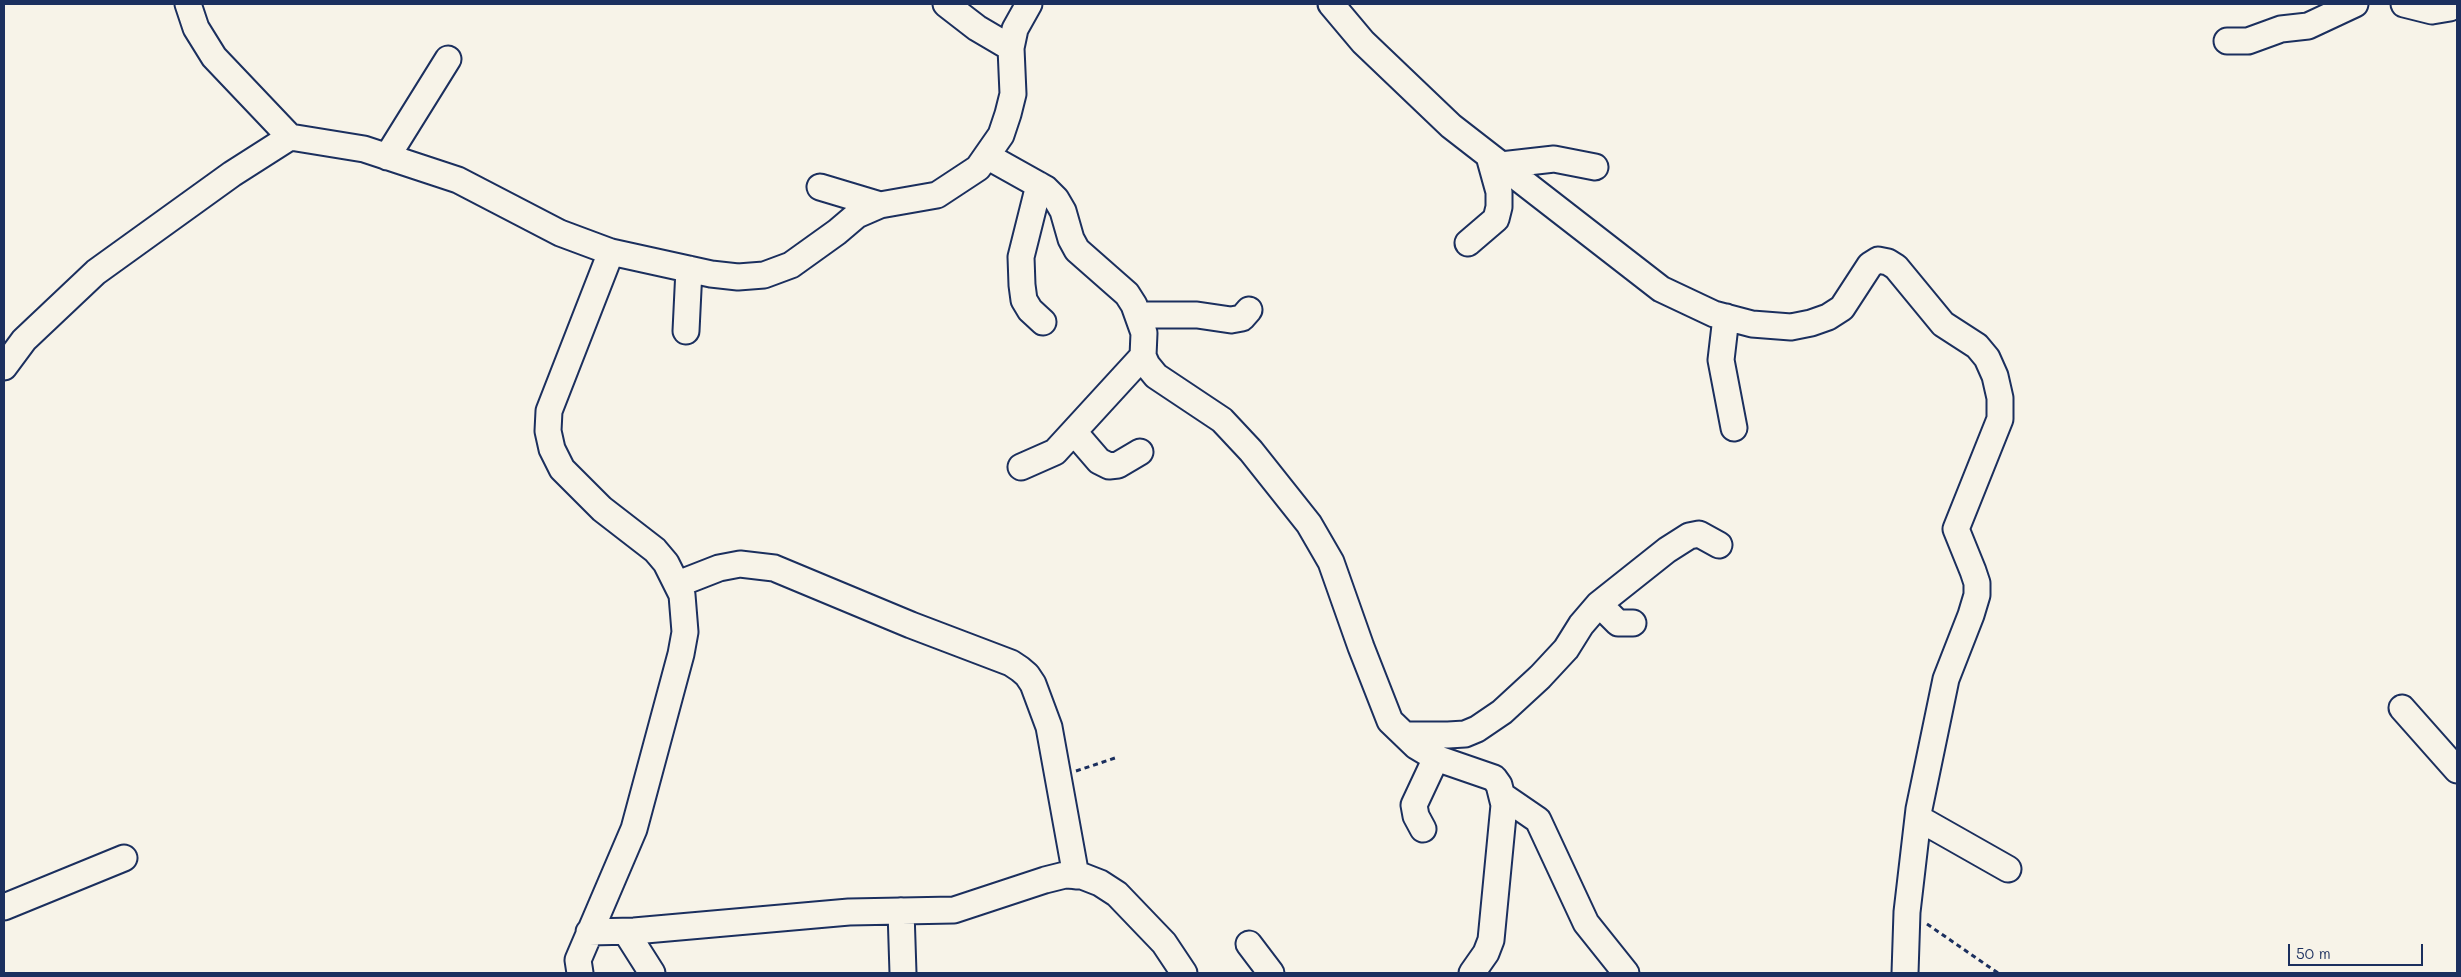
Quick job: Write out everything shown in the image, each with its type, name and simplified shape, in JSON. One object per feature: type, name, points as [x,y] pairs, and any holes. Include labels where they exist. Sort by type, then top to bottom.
[{"type":"street","points":[[188,4],[196,28],[214,57],[290,137],[364,149],[474,186],[560,233],[611,252],[738,277],[764,275],[791,265],[823,243],[857,215],[880,205],[937,195],[978,168],[1001,135],[1013,94],[1011,48],[1015,29],[1029,4]]},
{"type":"street","points":[[946,4],[977,28],[1011,48]]},
{"type":"street","points":[[1331,4],[1363,42],[1452,126],[1661,289],[1714,314],[1752,324],[1791,327],[1828,317],[1842,308],[1870,265],[1878,260],[1888,262],[1896,267],[1943,324],[1977,346],[1987,358],[1995,376],[2000,398],[2000,419],[1956,529],[1977,583],[1977,595],[1946,680],[1918,818],[1908,912],[1905,973]]},
{"type":"street","points":[[2227,41],[2248,42],[2281,29],[2308,26],[2356,4]]},
{"type":"street","points":[[2404,4],[2432,11],[2450,8],[2457,4]]},
{"type":"street","points":[[387,156],[448,59]]},
{"type":"street","points":[[4,367],[24,340],[96,272],[232,174],[290,137]]},
{"type":"street","points":[[987,156],[1038,185],[1056,199],[1063,211],[1071,239],[1077,250],[1127,294],[1139,315],[1144,333],[1143,356],[1156,376],[1222,420],[1251,451],[1309,524],[1331,562],[1390,722],[1416,746],[1436,758],[1494,778],[1503,796],[1504,806],[1491,940],[1486,954],[1472,973]]},
{"type":"street","points":[[1495,160],[1554,159],[1594,167]]},
{"type":"street","points":[[1468,243],[1496,219],[1499,207],[1499,192],[1495,160]]},
{"type":"street","points":[[1038,185],[1021,257],[1022,285],[1024,300],[1030,310],[1043,322]]},
{"type":"street","points":[[820,187],[880,205]]},
{"type":"street","points":[[580,973],[578,960],[634,829],[681,654],[685,632],[682,595],[666,563],[655,550],[602,509],[562,469],[552,450],[548,431],[549,411],[611,252]]},
{"type":"street","points":[[686,330],[690,269]]},
{"type":"street","points":[[1139,315],[1197,316],[1231,320],[1242,318],[1249,310]]},
{"type":"street","points":[[1726,317],[1721,360],[1734,428]]},
{"type":"street","points":[[1021,467],[1055,452],[1143,356]]},
{"type":"street","points":[[1074,432],[1099,461],[1109,466],[1118,466],[1140,452]]},
{"type":"street","points":[[1405,735],[1465,734],[1476,729],[1502,712],[1540,677],[1566,649],[1581,626],[1600,604],[1667,550],[1690,536],[1698,534],[1719,545]]},
{"type":"street","points":[[678,584],[720,568],[740,564],[774,568],[911,625],[1012,663],[1028,675],[1049,727],[1076,876]]},
{"type":"street","points":[[1600,604],[1618,623],[1633,623]]},
{"type":"street","points":[[2402,708],[2457,770]]},
{"type":"street","points":[[1422,829],[1416,816],[1414,805],[1436,758]]},
{"type":"street","points":[[1503,796],[1538,820],[1586,923],[1626,973]]},
{"type":"street","points":[[1918,818],[2008,869]]},
{"type":"street","points":[[4,907],[124,858]]},
{"type":"street","points":[[589,932],[626,932],[849,912],[954,910],[1065,875],[1100,883],[1117,894],[1164,944],[1184,973]]},
{"type":"street","points":[[901,911],[903,973]]},
{"type":"street","points":[[626,932],[652,973]]},
{"type":"street","points":[[1249,944],[1271,973]]},
{"type":"path","points":[[1058,777],[1118,757]]},
{"type":"path","points":[[1908,912],[1998,973]]}]
